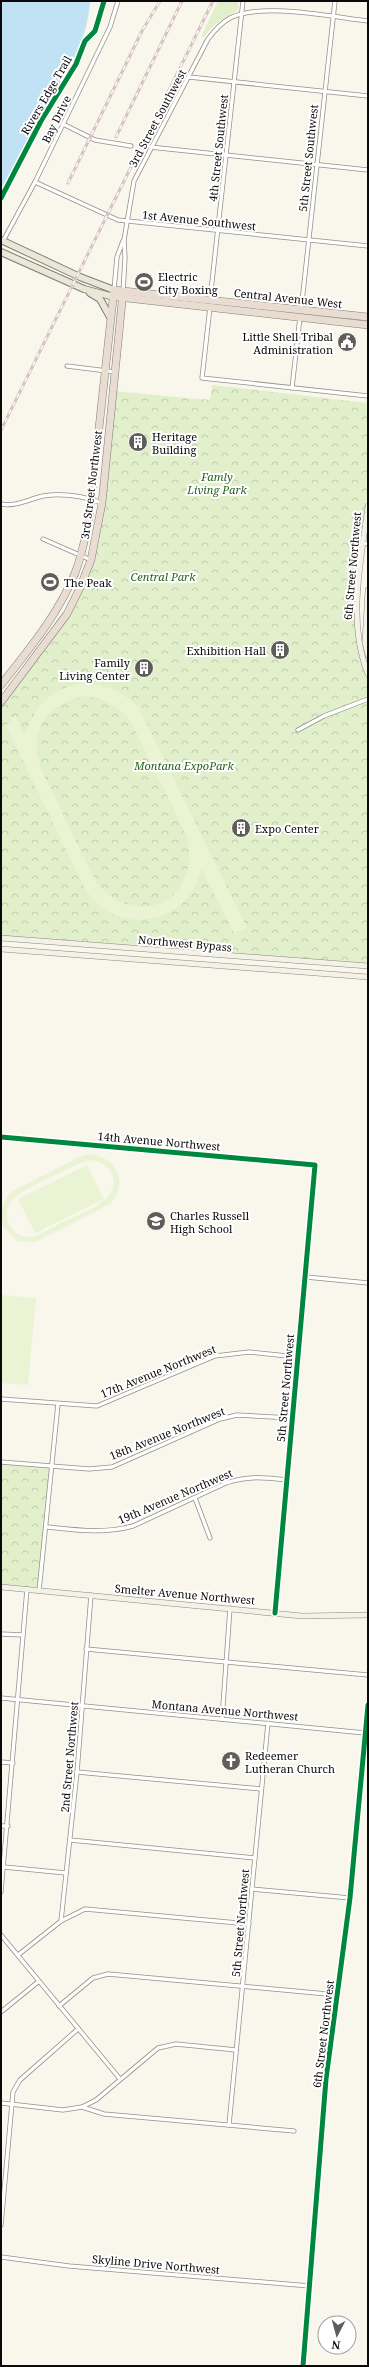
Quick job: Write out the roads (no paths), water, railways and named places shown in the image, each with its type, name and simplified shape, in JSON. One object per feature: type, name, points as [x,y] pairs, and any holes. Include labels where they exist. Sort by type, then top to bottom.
[{"type":"highway","name":"Central Avenue West","points":[[114,293],[300,314],[368,317]]},
{"type":"highway","name":"3rd Street Northwest","points":[[1,685],[47,626],[67,591],[81,556],[92,499],[114,293]]},
{"type":"highway","name":"3rd Street Northwest","points":[[1,702],[66,614],[80,588],[90,560],[102,503],[122,295]]},
{"type":"highway","name":"Central Avenue West","points":[[300,314],[368,325]]},
{"type":"main road","name":"Central Avenue West","points":[[2,241],[114,293]]},
{"type":"main road","name":"Central Avenue West","points":[[1,252],[84,289],[114,293]]},
{"type":"main road","points":[[84,289],[100,299],[108,311],[111,321]]},
{"type":"main road","name":"6th Street Northwest","points":[[368,506],[366,544],[356,618],[360,654],[368,674]]},
{"type":"main road","name":"6th Street Northwest","points":[[368,590],[365,642],[368,655]]},
{"type":"main road","name":"Northwest Bypass","points":[[1,938],[368,966]]},
{"type":"main road","name":"Northwest Bypass","points":[[1,950],[368,977]]},
{"type":"main road","name":"Smelter Avenue Northwest","points":[[1,1587],[302,1616],[368,1614]]},
{"type":"street","name":"Bay Drive","points":[[2,241],[35,182],[110,27],[118,1]]},
{"type":"street","name":"4th Street Southwest","points":[[243,1],[202,378],[292,388]]},
{"type":"street","name":"5th Street Southwest","points":[[300,314],[335,1]]},
{"type":"street","name":"3rd Street Southwest","points":[[122,295],[126,221],[134,181],[150,147],[189,77],[208,39],[216,28],[230,18],[242,14],[268,11],[368,21]]},
{"type":"street","points":[[189,77],[368,96]]},
{"type":"street","points":[[63,124],[95,140],[131,146]]},
{"type":"street","points":[[150,147],[368,170]]},
{"type":"street","name":"1st Avenue Southwest","points":[[35,182],[118,220],[368,246]]},
{"type":"street","name":"3rd Street Southwest","points":[[114,293],[117,257],[124,240]]},
{"type":"street","points":[[300,314],[292,388],[368,396]]},
{"type":"street","points":[[67,366],[115,372]]},
{"type":"street","points":[[1,504],[14,504],[52,496],[75,496],[92,499],[102,503]]},
{"type":"street","points":[[43,539],[90,560]]},
{"type":"street","points":[[356,618],[367,619]]},
{"type":"street","points":[[298,730],[330,714],[368,700]]},
{"type":"street","name":"14th Avenue Northwest","points":[[1,1137],[315,1165]]},
{"type":"street","name":"5th Street Northwest","points":[[275,1613],[315,1165]]},
{"type":"street","points":[[306,1277],[368,1283]]},
{"type":"street","name":"17th Avenue Northwest","points":[[1,1399],[97,1406],[215,1356],[231,1352],[249,1352],[297,1357]]},
{"type":"street","points":[[39,1591],[47,1527],[58,1404]]},
{"type":"street","name":"18th Avenue Northwest","points":[[1,1462],[89,1469],[112,1467],[237,1414],[292,1418]]},
{"type":"street","name":"19th Avenue Northwest","points":[[47,1527],[101,1532],[117,1531],[133,1526],[242,1478],[258,1476],[286,1480]]},
{"type":"street","points":[[194,1498],[210,1538]]},
{"type":"street","points":[[1,1892],[13,1763],[16,1699],[27,1589]]},
{"type":"street","name":"2nd Street Northwest","points":[[61,1920],[77,1772],[91,1595]]},
{"type":"street","points":[[222,1718],[230,1608]]},
{"type":"street","points":[[1,1634],[22,1636]]},
{"type":"street","points":[[86,1649],[368,1675]]},
{"type":"street","name":"Montana Avenue Northwest","points":[[1,1698],[222,1718],[365,1733]]},
{"type":"street","name":"6th Street Northwest","points":[[303,2366],[326,2079],[350,1898],[368,1705]]},
{"type":"street","name":"5th Street Northwest","points":[[229,2125],[268,1723]]},
{"type":"street","points":[[1,1762],[13,1763]]},
{"type":"street","points":[[77,1772],[261,1790]]},
{"type":"street","points":[[1,1826],[8,1826]]},
{"type":"street","points":[[70,1840],[255,1858]]},
{"type":"street","points":[[4,1867],[66,1873]]},
{"type":"street","points":[[252,1889],[350,1898]]},
{"type":"street","points":[[18,1955],[61,1920],[85,1909],[249,1924]]},
{"type":"street","points":[[1,1935],[38,1982],[120,2079]]},
{"type":"street","points":[[59,2006],[93,1978],[108,1974],[338,1995]]},
{"type":"street","points":[[1,2012],[38,1982]]},
{"type":"street","points":[[1,2225],[3,2178],[13,2092],[20,2080],[78,2029]]},
{"type":"street","points":[[82,2108],[96,2100],[158,2048],[176,2044],[236,2050]]},
{"type":"street","points":[[1,2103],[63,2110],[82,2108],[104,2114],[294,2131]]},
{"type":"street","name":"Skyline Drive Northwest","points":[[1,2257],[69,2266],[310,2286]]},
{"type":"water","points":[[1,1],[90,1],[84,33],[73,61],[37,124],[1,193]]},
{"type":"railway","points":[[68,183],[142,31],[160,1]]},
{"type":"railway","points":[[116,137],[182,1]]},
{"type":"railway","points":[[1,430],[213,1]]},
{"type":"place","name":"Electric City Boxing","points":[[144,282]]},
{"type":"place","name":"Little Shell Tribal Administration","points":[[347,342]]},
{"type":"place","name":"Heritage Building","points":[[138,442]]},
{"type":"place","name":"The Peak","points":[[50,582]]},
{"type":"place","name":"Exhibition Hall","points":[[280,650]]},
{"type":"place","name":"Family Living Center","points":[[144,668]]},
{"type":"place","name":"Expo Center","points":[[241,828]]},
{"type":"place","name":"Charles Russell High School","points":[[156,1221]]},
{"type":"place","name":"Redeemer Lutheran Church","points":[[231,1761]]},
{"type":"park label","name":"Famly Living Park","points":[[217,482]]},
{"type":"park label","name":"Central Park","points":[[163,576]]},
{"type":"park label","name":"Montana ExpoPark","points":[[184,765]]}]
